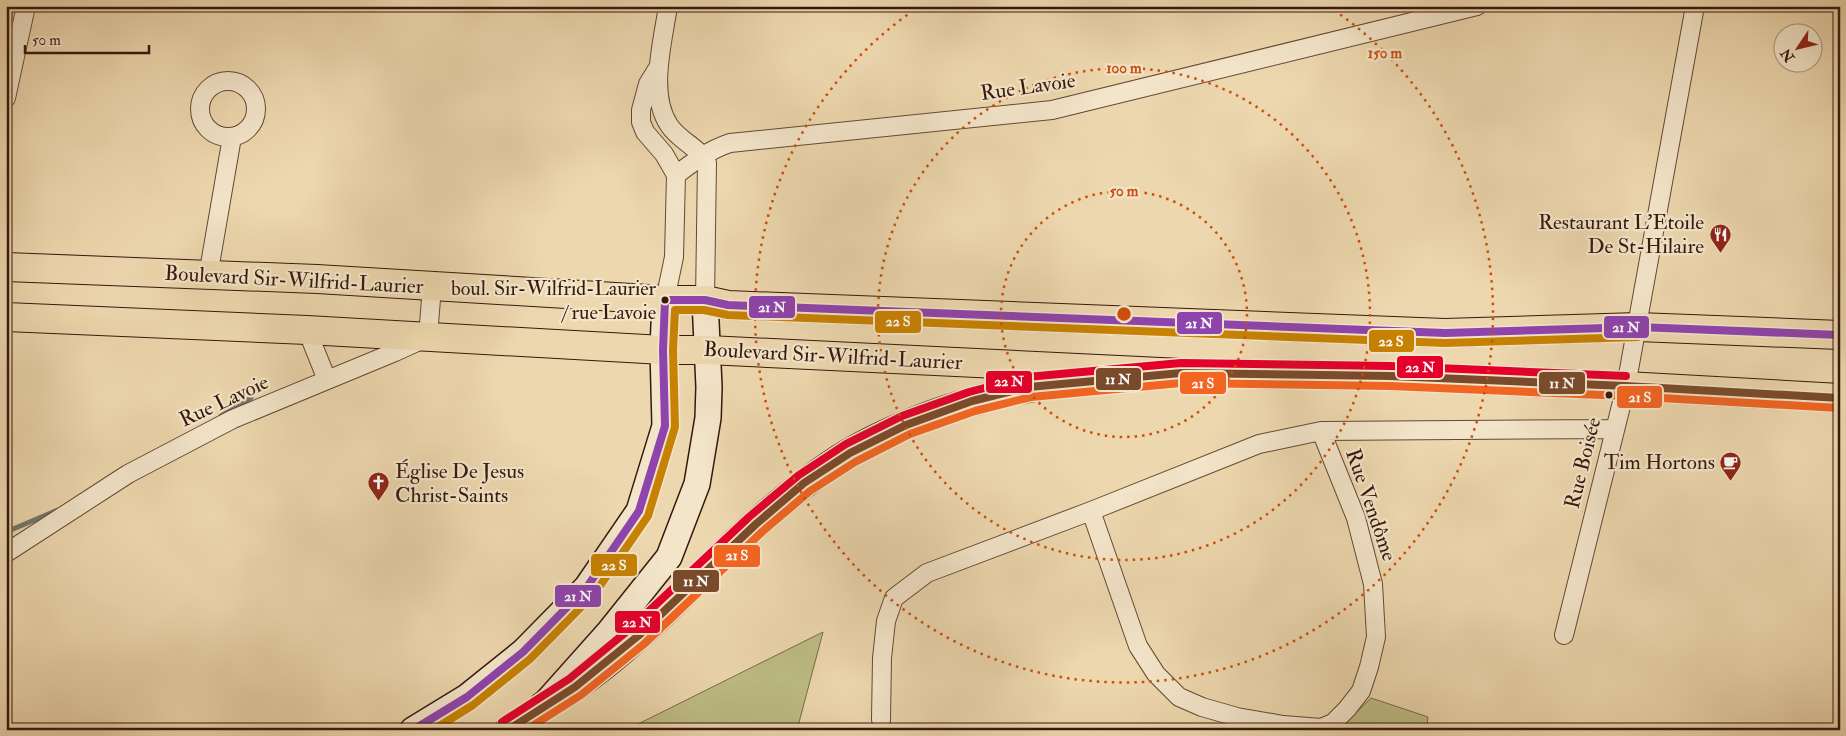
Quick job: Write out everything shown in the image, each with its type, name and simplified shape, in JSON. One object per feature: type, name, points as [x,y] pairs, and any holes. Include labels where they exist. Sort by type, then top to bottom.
[{"type":"main road","name":"Boulevard Sir-Wilfrid-Laurier","points":[[6,267],[432,286],[666,300],[705,300],[728,305],[1445,333],[1638,328],[1840,335]]},
{"type":"main road","name":"Boulevard Sir-Wilfrid-Laurier","points":[[6,317],[307,330],[663,350],[708,350],[1181,373],[1390,376],[1626,386],[1840,398]]},
{"type":"main road","points":[[543,706],[575,687],[631,642],[756,524],[804,483],[850,453],[906,425],[972,401],[1029,387],[1181,373]]},
{"type":"street","points":[[6,98],[13,31],[26,6]]},
{"type":"street","points":[[508,730],[543,706],[609,632],[669,557],[697,484],[708,418],[710,387],[705,300],[708,175],[707,163],[703,154],[679,137],[668,124],[662,110],[659,92],[660,66],[668,6]]},
{"type":"street","name":"Rue Lavoie","points":[[676,175],[703,154],[716,147],[730,143],[1052,110],[1452,10],[1477,6]]},
{"type":"street","name":"Rue Boisée","points":[[1564,635],[1626,386],[1695,6]]},
{"type":"street","points":[[413,730],[467,697],[522,652],[587,587],[639,511],[665,426],[663,350],[666,300],[674,257],[676,175],[664,154],[645,132],[641,122],[640,110],[648,84],[660,66]]},
{"type":"street","points":[[208,276],[232,137]]},
{"type":"street","points":[[428,337],[432,286]]},
{"type":"street","points":[[307,330],[327,380]]},
{"type":"street","name":"Rue Lavoie","points":[[6,552],[128,474],[233,419],[428,337]]},
{"type":"street","name":"Rue Vendôme","points":[[881,720],[882,658],[886,621],[894,598],[927,573],[1091,511],[1259,444],[1321,432],[1615,429]]},
{"type":"street","name":"Rue Vendôme","points":[[1091,511],[1138,646],[1156,674],[1179,696],[1202,707],[1237,717],[1283,725],[1321,728],[1333,722],[1347,709],[1361,691],[1376,637],[1373,584],[1356,518],[1321,432]]},
{"type":"shaded area","points":[[823,632],[797,730],[626,730]]},
{"type":"shaded area","points":[[1371,698],[1428,717],[1426,730],[1338,730]]},
{"type":"waterway","points":[[221,416],[251,398]]},
{"type":"waterway","points":[[6,532],[58,510]]},
{"type":"transit line","points":[[413,730],[467,697],[523,652],[587,587],[639,511],[665,426],[663,350],[665,300],[705,300],[728,305],[1445,333],[1638,327],[1840,335]]},
{"type":"transit line","points":[[433,730],[473,705],[530,659],[595,593],[648,516],[675,427],[673,350],[675,310],[704,310],[728,315],[1445,343],[1638,337]]},
{"type":"transit line","points":[[502,722],[569,679],[631,628],[749,517],[799,475],[846,444],[902,416],[969,392],[1027,377],[1181,363],[1390,366],[1626,376]]},
{"type":"transit line","points":[[508,730],[575,687],[638,636],[756,524],[804,483],[850,453],[906,425],[972,401],[1029,387],[1181,373],[1390,376],[1626,386],[1840,398]]},
{"type":"transit line","points":[[526,730],[581,695],[644,644],[763,531],[810,491],[855,462],[910,434],[975,411],[1031,397],[1181,383],[1390,386],[1626,396],[1839,408]]},
{"type":"place","name":"Restaurant L'Etoile De St-Hilaire","points":[[1720,253]]},
{"type":"place","name":"boul. Sir-Wilfrid-Laurier / rue Lavoie","points":[[665,300]]},
{"type":"place","name":"Tim Hortons","points":[[1731,481]]},
{"type":"place","name":"Église De Jesus Christ-Saints","points":[[379,502]]}]
